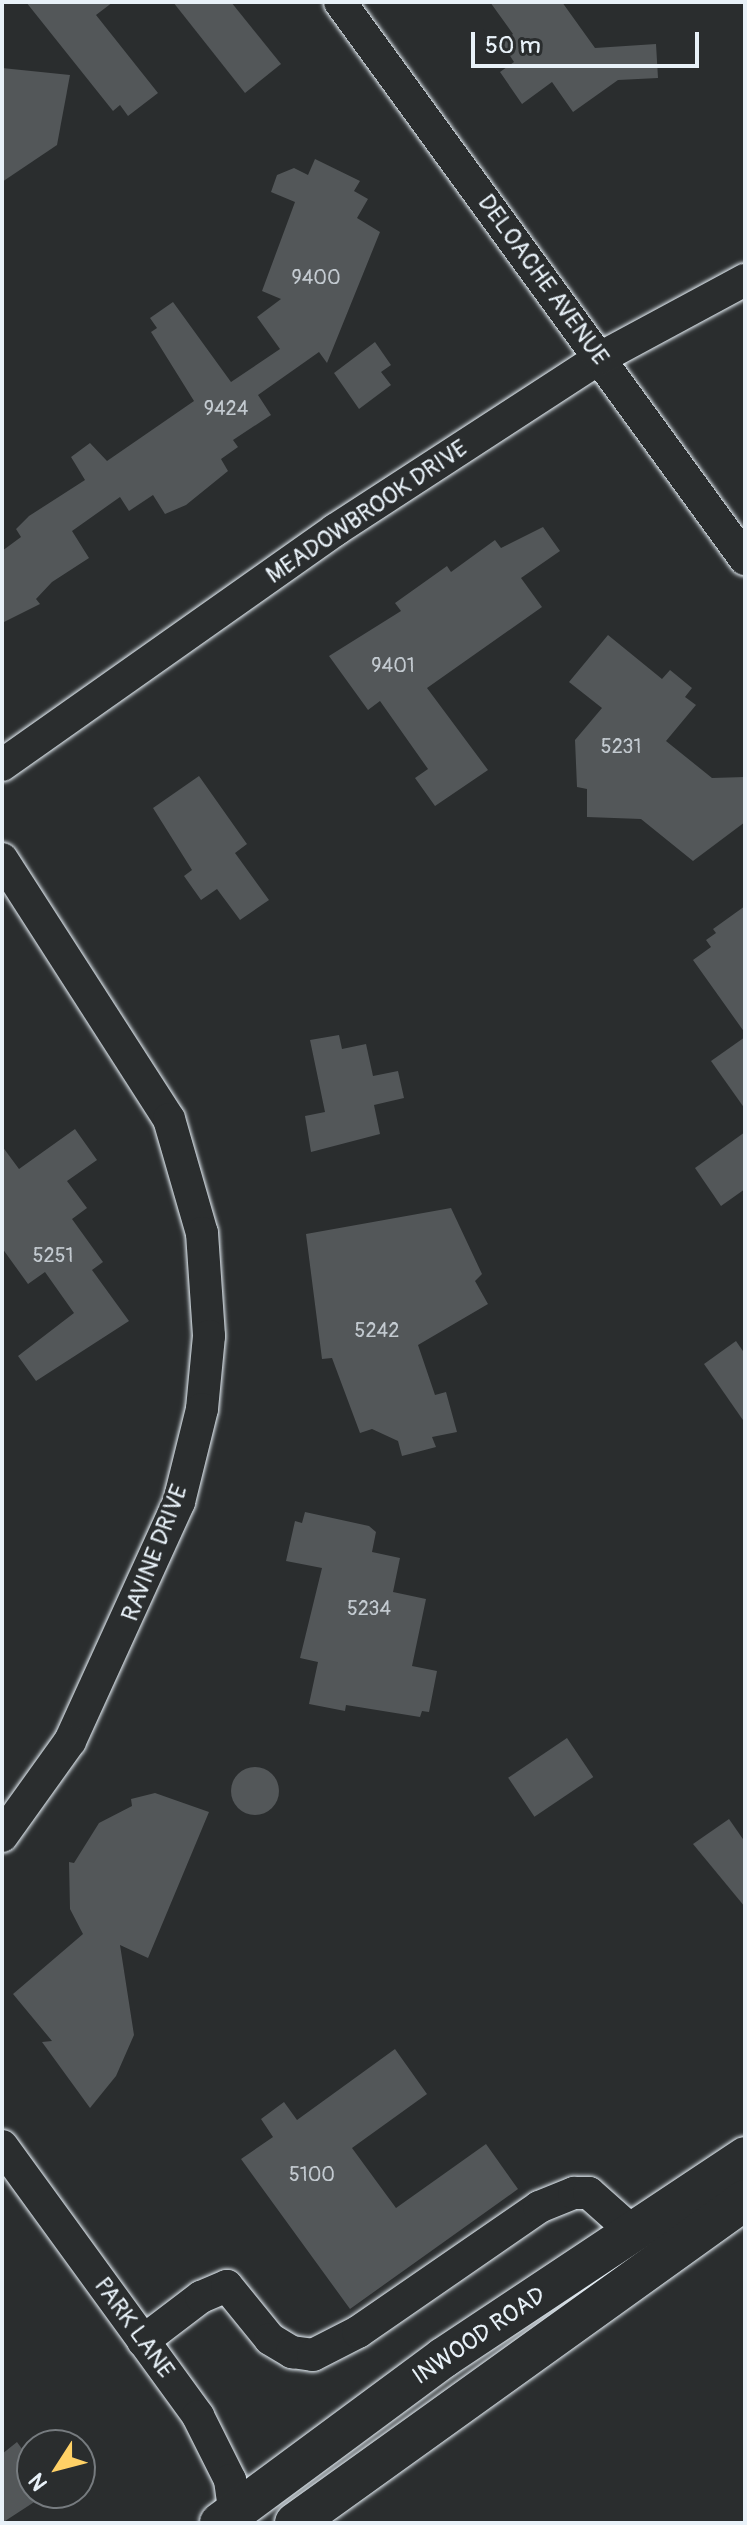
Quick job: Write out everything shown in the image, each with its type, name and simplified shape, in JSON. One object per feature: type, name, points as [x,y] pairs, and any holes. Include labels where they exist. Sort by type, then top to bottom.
[{"type":"main road","name":"INWOOD ROAD","points":[[295,2523],[678,2225],[745,2157]]},
{"type":"main road","name":"INWOOD ROAD","points":[[230,2519],[443,2358],[633,2232],[678,2225],[745,2200]]},
{"type":"street","name":"DELOACHE AVENUE","points":[[340,2],[745,559]]},
{"type":"street","name":"MEADOWBROOK DRIVE","points":[[2,765],[335,530],[600,358],[745,280]]},
{"type":"street","name":"RAVINE DRIVE","points":[[2,859],[169,1119],[202,1233],[209,1336],[202,1409],[174,1516],[70,1741],[2,1836]]},
{"type":"street","name":"PARK LANE","points":[[2,2146],[216,2448],[230,2519]]},
{"type":"street","points":[[143,2341],[201,2297],[227,2286],[270,2339],[313,2355],[358,2332],[539,2207],[574,2193],[589,2193],[633,2232]]},
{"type":"building","points":[[26,2],[113,2],[96,15],[158,93],[128,116],[120,105],[113,111]]},
{"type":"building","points":[[173,2],[231,2],[281,64],[245,93]]},
{"type":"building","points":[[490,2],[562,2],[595,48],[656,44],[658,78],[618,80],[573,112],[552,82],[522,104],[500,72],[514,62],[501,42],[513,34]]},
{"type":"building","points":[[2,68],[70,75],[57,145],[2,182]]},
{"type":"building","points":[[315,159],[360,181],[354,191],[368,199],[357,218],[380,232],[327,363],[319,352],[258,395],[271,415],[233,440],[238,447],[221,459],[228,471],[186,505],[165,514],[153,495],[129,511],[120,497],[72,531],[89,558],[52,582],[36,599],[40,604],[2,623],[2,551],[21,537],[16,529],[29,516],[85,480],[71,457],[90,443],[107,461],[194,401],[151,332],[157,328],[150,318],[173,302],[231,382],[280,349],[257,317],[281,299],[262,291],[295,202],[271,192],[277,175],[294,168],[308,175]]},
{"type":"building","points":[[375,342],[391,365],[381,372],[391,385],[359,409],[334,373]]},
{"type":"building","points":[[543,527],[560,551],[521,578],[542,607],[427,688],[488,770],[435,806],[415,778],[428,769],[380,701],[368,710],[329,656],[401,611],[395,603],[447,566],[451,572],[495,540],[501,548]]},
{"type":"building","points":[[608,635],[662,679],[670,670],[692,688],[685,697],[696,705],[666,741],[712,778],[745,777],[745,822],[693,861],[641,819],[587,817],[587,789],[577,787],[575,740],[602,708],[569,682]]},
{"type":"building","points":[[199,776],[247,844],[235,853],[269,900],[240,920],[217,889],[201,900],[184,876],[192,870],[153,808]]},
{"type":"building","points":[[745,906],[745,1033],[693,960],[711,947],[706,940],[716,933],[713,929]]},
{"type":"building","points":[[339,1035],[342,1049],[366,1044],[373,1076],[398,1071],[404,1098],[374,1105],[380,1134],[311,1152],[305,1116],[325,1112],[310,1040]]},
{"type":"building","points":[[745,1037],[745,1109],[711,1061]]},
{"type":"building","points":[[75,1129],[97,1160],[67,1181],[87,1208],[72,1219],[103,1262],[92,1270],[129,1321],[36,1381],[18,1356],[74,1313],[45,1272],[28,1284],[2,1248],[2,1146],[19,1169]]},
{"type":"building","points":[[745,1132],[745,1189],[721,1206],[695,1168]]},
{"type":"building","points":[[451,1208],[482,1274],[475,1281],[488,1304],[418,1345],[435,1395],[446,1392],[457,1432],[432,1437],[436,1447],[402,1456],[398,1441],[372,1429],[360,1433],[332,1358],[322,1359],[306,1234]]},
{"type":"building","points":[[736,1341],[745,1354],[745,1423],[704,1364]]},
{"type":"building","points":[[305,1512],[369,1526],[376,1532],[372,1552],[400,1558],[393,1592],[426,1599],[412,1666],[437,1671],[429,1712],[422,1711],[420,1717],[346,1705],[345,1711],[309,1704],[318,1662],[300,1658],[322,1568],[286,1561],[295,1521],[302,1523]]},
{"type":"building","points":[[567,1738],[593,1777],[534,1817],[508,1778]]},
{"type":"building","points":[[255,1767],[272,1774],[279,1791],[272,1808],[255,1815],[238,1808],[231,1791],[238,1774]]},
{"type":"building","points":[[155,1793],[209,1812],[148,1958],[120,1945],[134,2035],[116,2076],[90,2108],[42,2042],[52,2041],[13,1994],[83,1934],[70,1909],[69,1862],[74,1863],[99,1823],[132,1806],[131,1799]]},
{"type":"building","points":[[729,1819],[745,1842],[745,1907],[693,1844]]},
{"type":"building","points":[[395,2049],[427,2094],[352,2148],[396,2208],[486,2144],[518,2189],[350,2309],[241,2159],[273,2137],[261,2119],[284,2102],[297,2120]]},
{"type":"building","points":[[16,2443],[16,2509],[24,2509],[2,2523],[2,2454]]}]
